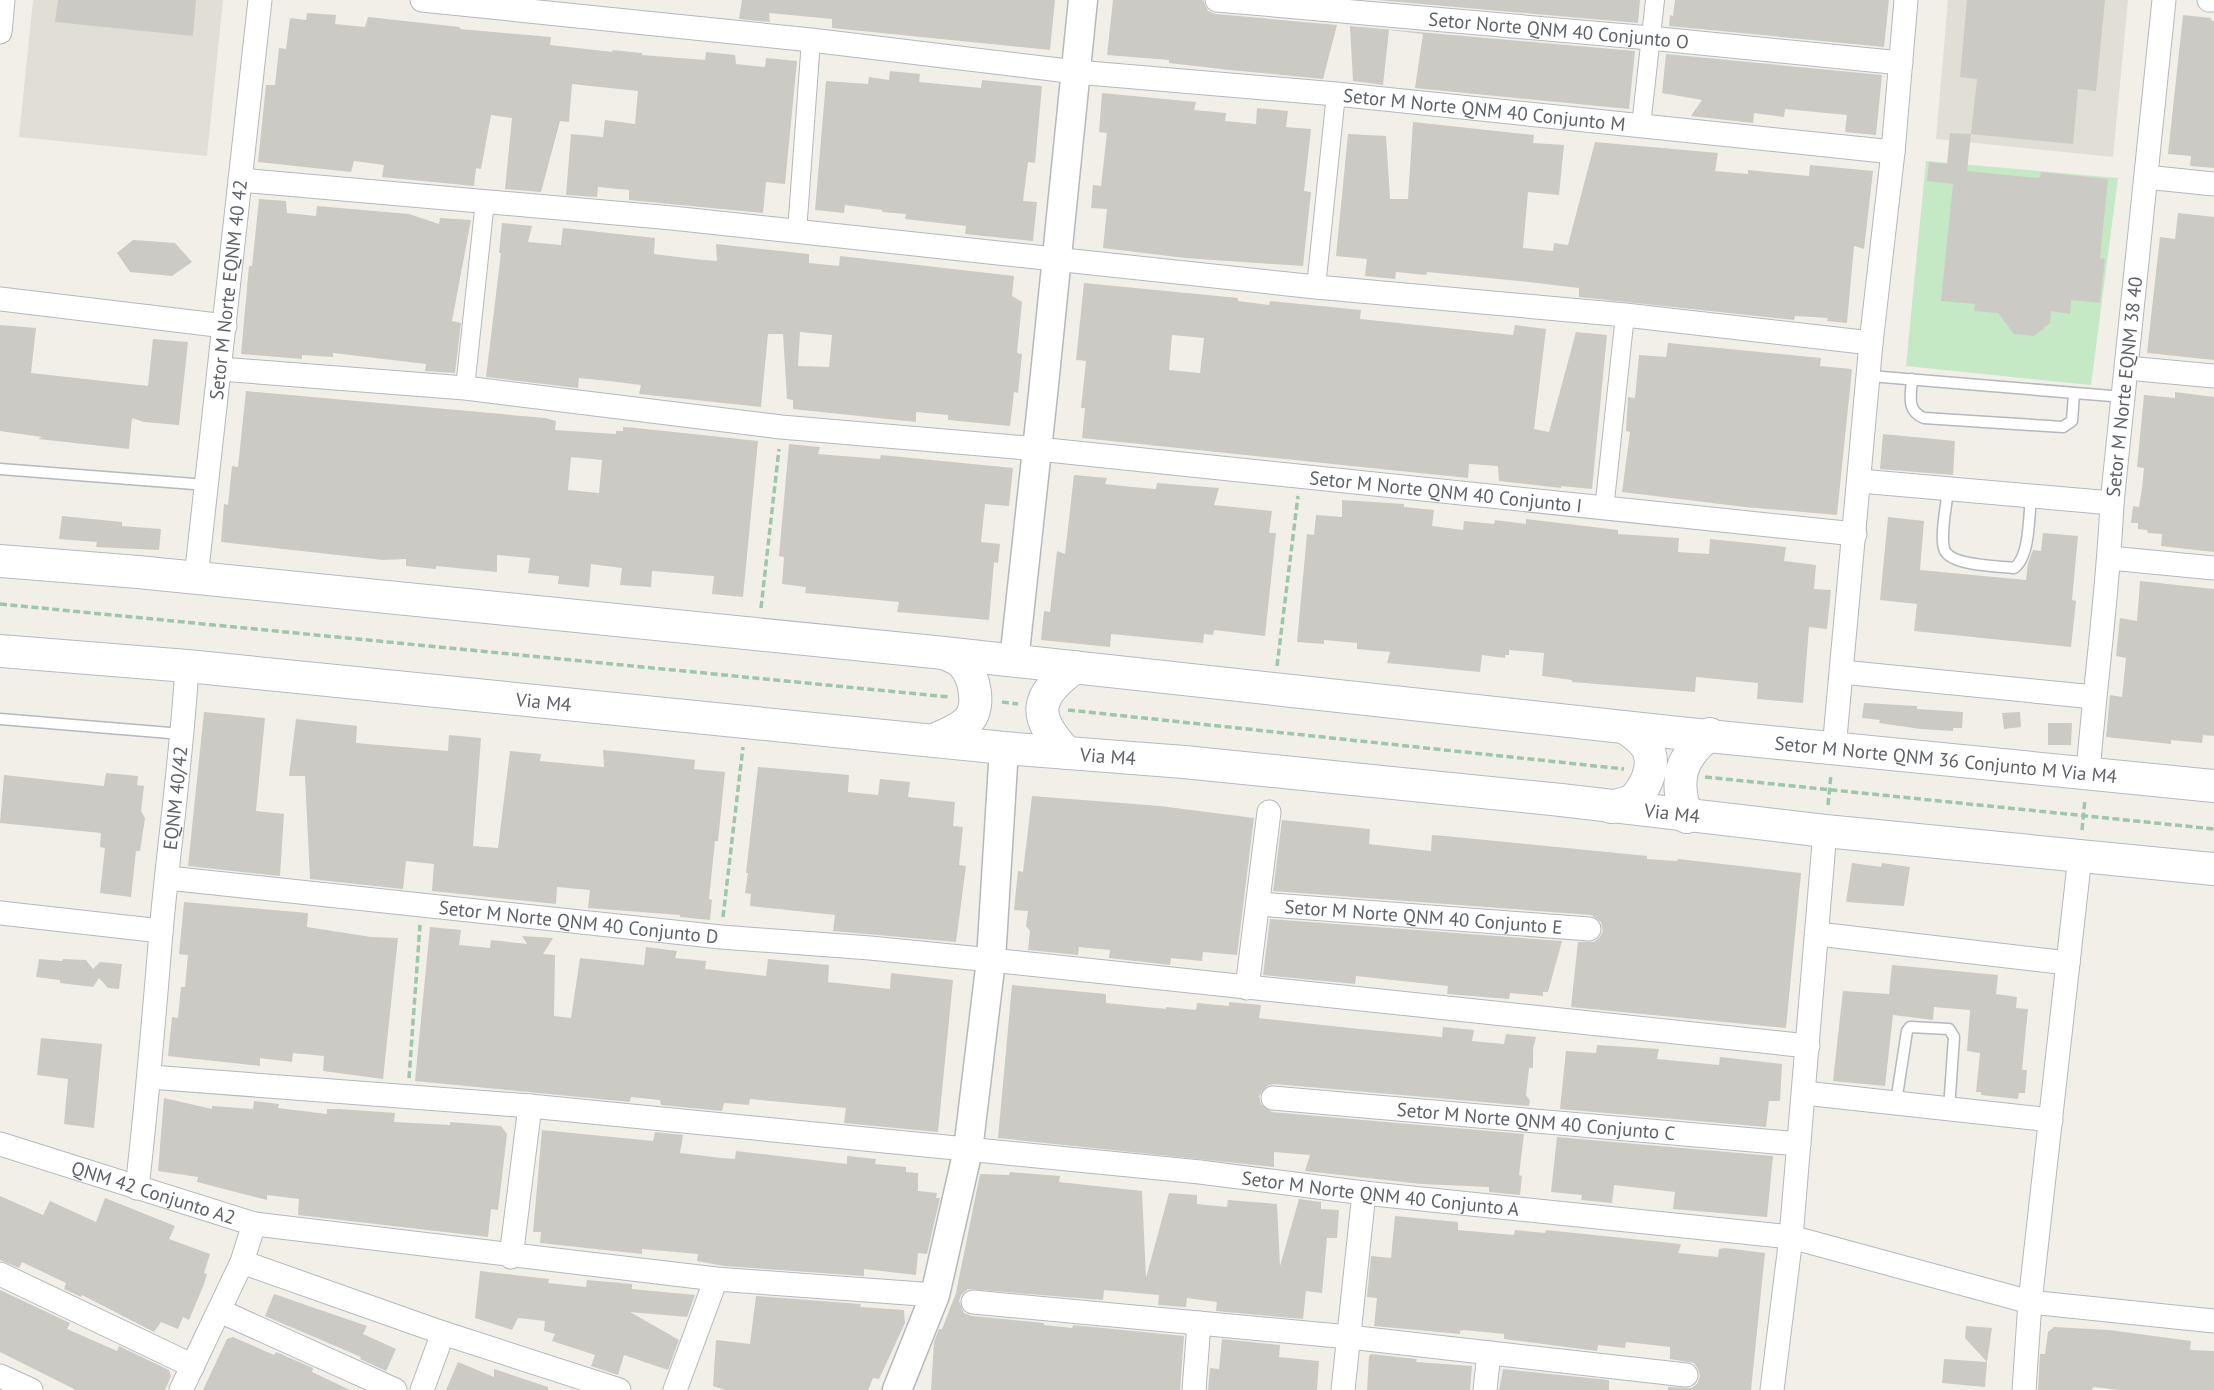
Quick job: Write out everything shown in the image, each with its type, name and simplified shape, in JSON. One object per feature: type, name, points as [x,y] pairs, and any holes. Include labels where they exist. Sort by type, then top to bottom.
[{"type":"main road","points":[[0,561],[944,653],[1624,727],[1640,738],[1649,750],[1652,765],[1646,783],[1633,800],[1611,807]]},
{"type":"main road","name":"Via M4","points":[[0,651],[187,666],[1004,748],[1184,762],[1687,817],[2214,869]]},
{"type":"main road","points":[[934,740],[957,730],[970,719],[974,699],[971,677],[962,662],[944,653]]},
{"type":"main road","points":[[1067,753],[1045,723],[1043,707],[1047,690],[1075,667]]},
{"type":"main road","name":"Setor M Norte QNM 36 Conjunto M Via M4","points":[[1624,727],[2214,786]]},
{"type":"main road","points":[[1687,817],[1679,782],[1685,760],[1695,746],[1710,734]]},
{"type":"street","points":[[0,32],[4,0]]},
{"type":"street","name":"Setor M Norte EQNM 40 42","points":[[196,578],[260,0]]},
{"type":"street","name":"Setor M Norte QNM 40 Conjunto M","points":[[422,0],[507,5],[1076,72],[1336,94],[1893,152]]},
{"type":"street","points":[[1014,661],[1083,0]]},
{"type":"street","name":"Setor Norte QNM 40 Conjunto O","points":[[1217,0],[1900,63]]},
{"type":"street","points":[[1640,126],[1654,0]]},
{"type":"street","points":[[1834,749],[1906,0]]},
{"type":"street","name":"Setor M Norte EQNM 38 40","points":[[2088,773],[2110,558],[2112,503],[2164,0]]},
{"type":"street","points":[[797,232],[811,40]]},
{"type":"street","points":[[1316,287],[1336,94]]},
{"type":"street","points":[[2146,177],[2214,184]]},
{"type":"street","points":[[240,180],[797,232],[1316,287],[1625,315],[1871,343]]},
{"type":"street","points":[[465,388],[485,201]]},
{"type":"street","points":[[0,299],[225,326]]},
{"type":"street","points":[[1604,510],[1625,315]]},
{"type":"street","points":[[2127,368],[2214,376]]},
{"type":"street","name":"Setor M Norte QNM 40 Conjunto I","points":[[220,369],[465,388],[781,427],[1038,449],[1604,510],[1855,534]]},
{"type":"street","points":[[1860,481],[2112,503]]},
{"type":"street","points":[[2110,558],[2214,568]]},
{"type":"street","name":"EQNM 40/42","points":[[137,1188],[183,734],[187,666]]},
{"type":"street","points":[[1842,672],[2094,697]]},
{"type":"street","points":[[897,1390],[934,1295],[968,1150],[991,960],[1004,748]]},
{"type":"street","points":[[1247,988],[1269,812]]},
{"type":"street","points":[[1772,1390],[1791,1237],[1825,831]]},
{"type":"street","points":[[2024,1390],[2030,1302],[2080,856]]},
{"type":"street","name":"Setor M Norte QNM 40 Conjunto D","points":[[168,878],[721,937],[991,960],[1808,1046]]},
{"type":"street","name":"Setor M Norte QNM 40 Conjunto E","points":[[1258,904],[1589,929]]},
{"type":"street","points":[[0,914],[162,931]]},
{"type":"street","points":[[1818,934],[2068,963]]},
{"type":"street","name":"Setor M Norte QNM 40 Conjunto A","points":[[150,1077],[530,1107],[1200,1172],[1364,1193],[1791,1237],[2030,1302],[2214,1321]]},
{"type":"street","points":[[1804,1093],[2051,1120]]},
{"type":"street","name":"Setor M Norte QNM 40 Conjunto C","points":[[1273,1098],[1799,1144]]},
{"type":"street","points":[[512,1256],[530,1107]]},
{"type":"street","name":"QNM 42 Conjunto A2","points":[[0,1144],[254,1224],[242,1262],[181,1390]]},
{"type":"street","points":[[1343,1390],[1364,1193]]},
{"type":"street","points":[[254,1224],[716,1279],[934,1295]]},
{"type":"street","points":[[242,1262],[443,1333],[619,1390]]},
{"type":"street","points":[[0,1274],[192,1366]]},
{"type":"street","points":[[675,1390],[716,1279]]},
{"type":"street","points":[[973,1302],[1349,1337],[1686,1375]]},
{"type":"street","points":[[220,1311],[396,1390]]},
{"type":"street","points":[[1195,1390],[1199,1323]]},
{"type":"street","points":[[422,1390],[443,1333]]},
{"type":"street","points":[[1485,1390],[1489,1353]]},
{"type":"street","points":[[0,1376],[31,1390]]},
{"type":"lane","points":[[1870,376],[2124,397]]},
{"type":"lane","points":[[1912,379],[1910,406],[1924,418],[2063,427],[2072,421],[2074,393]]},
{"type":"lane","points":[[0,470],[208,485]]},
{"type":"lane","points":[[1948,489],[1944,550],[1950,557],[1962,562],[2014,568],[2021,564],[2024,554],[2031,495]]},
{"type":"lane","points":[[0,719],[183,734]]},
{"type":"lane","points":[[1896,1102],[1907,1031],[1916,1026],[1949,1029],[1954,1037],[1949,1108]]},
{"type":"path","points":[[758,634],[781,427]]},
{"type":"path","points":[[1274,688],[1300,477]]},
{"type":"path","points":[[0,604],[974,699],[1650,771]]},
{"type":"path","points":[[721,937],[746,722]]},
{"type":"path","points":[[1825,831],[1834,749]]},
{"type":"path","points":[[2080,856],[2088,773]]},
{"type":"path","points":[[1681,775],[2214,828]]},
{"type":"path","points":[[408,1097],[422,904]]},
{"type":"shaded area","points":[[33,0],[223,0],[207,156],[19,137]]},
{"type":"shaded area","points":[[1948,0],[2128,0],[2113,157],[1936,139]]},
{"type":"green space","points":[[1926,161],[2118,178],[2091,385],[1906,366]]},
{"type":"building","points":[[58,0],[196,0],[193,36],[55,22]]},
{"type":"building","points":[[742,0],[1055,0],[1050,50],[832,28],[832,19],[769,13],[770,22],[739,19]]},
{"type":"building","points":[[1113,0],[1203,0],[1208,11],[1216,14],[1337,25],[1323,79],[1230,70],[1169,63],[1169,60],[1107,55]]},
{"type":"building","points":[[1377,0],[1640,0],[1638,23]]},
{"type":"building","points":[[1675,0],[1889,0],[1884,47],[1669,26]]},
{"type":"building","points":[[1967,0],[2105,0],[2096,91],[2078,89],[2073,144],[1971,134],[1977,79],[1960,77]]},
{"type":"building","points":[[307,13],[336,15],[335,24],[365,27],[368,17],[551,37],[550,45],[642,55],[705,60],[706,52],[735,55],[736,64],[765,67],[766,58],[797,61],[785,184],[766,182],[763,213],[629,200],[629,190],[598,187],[597,197],[566,195],[571,134],[603,137],[605,120],[635,124],[638,91],[572,84],[569,122],[560,121],[541,192],[505,189],[512,118],[491,115],[481,169],[476,168],[474,186],[382,177],[384,165],[354,161],[351,172],[258,162],[266,85],[275,85],[279,48],[286,49],[290,18],[306,20]]},
{"type":"building","points":[[2183,15],[2211,18],[2214,21],[2214,168],[2190,166],[2191,156],[2168,154]]},
{"type":"building","points":[[1350,26],[1635,51],[1629,109],[1415,88],[1423,34],[1389,30],[1383,85],[1353,81]]},
{"type":"building","points":[[1666,54],[1882,75],[1876,135],[1845,132],[1847,115],[1785,109],[1784,117],[1754,113],[1753,123],[1691,116],[1702,100],[1662,93]]},
{"type":"building","points":[[890,71],[920,74],[919,82],[981,88],[982,80],[1042,86],[1035,163],[1028,162],[1023,201],[1037,202],[1033,241],[965,234],[966,226],[905,219],[906,214],[882,210],[845,205],[844,213],[815,210],[826,81],[868,84],[869,77],[889,80]]},
{"type":"building","points":[[1102,93],[1196,102],[1194,110],[1226,113],[1225,121],[1256,124],[1257,108],[1288,111],[1286,127],[1311,129],[1304,191],[1311,192],[1303,266],[1185,258],[1103,248],[1107,209],[1091,208],[1093,185],[1101,186],[1107,133],[1099,132]]},
{"type":"building","points":[[1413,122],[1534,135],[1533,143],[1564,145],[1559,195],[1528,192],[1523,248],[1553,251],[1554,243],[1568,245],[1595,142],[1718,153],[1715,171],[1748,174],[1748,170],[1809,176],[1810,165],[1873,171],[1864,249],[1854,246],[1847,323],[1827,321],[1828,318],[1795,316],[1794,320],[1579,297],[1579,288],[1427,272],[1426,275],[1396,272],[1395,279],[1365,276],[1367,259],[1336,256],[1348,134],[1386,136],[1390,199],[1408,199]]},
{"type":"building","points":[[1950,133],[1971,134],[1967,171],[2037,178],[2041,172],[2108,179],[2100,258],[2105,259],[2100,303],[2071,300],[2070,314],[2051,311],[2050,323],[2034,336],[2014,334],[1998,313],[1974,311],[1975,304],[1941,301],[1953,184],[1927,181],[1929,162],[1947,164]]},
{"type":"building","points":[[259,199],[286,201],[287,213],[316,216],[317,206],[409,214],[439,224],[440,218],[471,220],[452,321],[461,323],[455,373],[425,371],[426,364],[333,353],[333,357],[302,355],[302,359],[241,354],[249,266],[252,266]]},
{"type":"building","points":[[2178,213],[2214,217],[2214,360],[2147,353],[2160,237],[2175,239]]},
{"type":"building","points":[[502,223],[532,226],[528,242],[561,245],[563,228],[655,238],[654,254],[694,259],[717,261],[716,244],[809,254],[809,263],[839,266],[840,256],[1014,276],[1012,296],[1022,302],[1017,353],[1022,354],[1018,393],[1014,392],[1010,426],[948,420],[948,415],[916,412],[916,422],[793,409],[793,400],[787,399],[783,334],[768,334],[761,407],[639,394],[641,385],[609,381],[579,378],[578,388],[486,377]],"holes":[[[800,332],[832,335],[829,367],[798,366]]]},
{"type":"building","points":[[133,240],[175,243],[192,262],[172,276],[130,272],[117,253]]},
{"type":"building","points":[[1084,283],[1238,298],[1238,301],[1269,305],[1270,301],[1361,310],[1360,319],[1513,335],[1515,325],[1546,329],[1534,429],[1549,432],[1576,332],[1607,335],[1592,489],[1499,481],[1498,466],[1469,464],[1468,478],[1082,438],[1085,408],[1081,408],[1086,361],[1076,360]],"holes":[[[1172,335],[1204,338],[1200,373],[1169,370]]]},
{"type":"building","points":[[0,325],[36,328],[31,373],[148,386],[153,339],[188,342],[179,425],[144,422],[132,418],[129,449],[38,439],[42,437],[0,431]]},
{"type":"building","points":[[1668,343],[1821,358],[1820,366],[1852,369],[1837,515],[1622,492],[1630,432],[1626,431],[1628,397],[1635,398],[1639,355],[1666,357]]},
{"type":"building","points":[[246,391],[545,418],[556,421],[555,430],[616,434],[616,431],[623,431],[623,427],[758,441],[743,597],[712,594],[714,576],[652,571],[651,587],[620,585],[622,568],[591,564],[589,587],[558,584],[559,576],[528,573],[530,558],[497,555],[497,572],[436,566],[436,569],[406,566],[406,559],[383,560],[221,542],[224,504],[228,505],[232,466],[238,467]],"holes":[[[571,457],[602,460],[599,493],[568,490]]]},
{"type":"building","points":[[2175,392],[2214,397],[2214,552],[2161,546],[2162,534],[2148,533],[2147,530],[2138,529],[2138,523],[2131,523],[2133,506],[2139,507],[2142,488],[2144,468],[2137,467],[2144,395],[2175,398]]},
{"type":"building","points":[[1883,434],[1955,441],[1953,475],[1880,469]]},
{"type":"building","points":[[789,444],[820,447],[818,454],[880,459],[881,455],[1013,468],[1009,506],[985,504],[981,542],[1000,544],[998,563],[994,562],[989,620],[897,612],[899,602],[805,593],[806,587],[782,584],[784,557],[779,556]]},
{"type":"building","points":[[1074,475],[1107,478],[1105,484],[1132,487],[1156,489],[1157,483],[1219,488],[1214,505],[1272,511],[1269,533],[1276,533],[1265,636],[1214,630],[1213,635],[1204,634],[1203,643],[1111,634],[1110,647],[1041,640],[1044,611],[1050,612],[1057,551],[1065,554]]},
{"type":"building","points":[[1342,500],[1404,504],[1404,507],[1434,510],[1432,526],[1463,530],[1464,521],[1494,524],[1495,520],[1526,524],[1526,519],[1618,530],[1618,534],[1679,538],[1678,552],[1709,554],[1710,539],[1786,547],[1784,561],[1816,565],[1814,589],[1831,590],[1827,629],[1809,627],[1803,703],[1757,699],[1758,683],[1696,677],[1695,692],[1572,682],[1542,676],[1544,653],[1509,650],[1509,655],[1505,655],[1505,658],[1482,655],[1480,672],[1387,663],[1390,652],[1357,649],[1357,643],[1324,640],[1324,644],[1297,642],[1307,534],[1314,535],[1316,515],[1342,517]]},
{"type":"building","points":[[62,516],[122,522],[122,526],[161,529],[159,550],[96,547],[97,542],[59,539]]},
{"type":"building","points":[[1888,517],[1924,521],[1920,570],[2026,580],[2033,550],[2041,551],[2043,533],[2078,536],[2071,647],[1914,631],[1917,604],[1880,600]]},
{"type":"building","points":[[2140,581],[2214,589],[2214,736],[2203,735],[2202,743],[2171,740],[2171,744],[2106,737],[2110,695],[2122,697],[2126,658],[2116,656],[2120,618],[2137,621]]},
{"type":"building","points":[[1864,703],[1963,712],[1962,728],[1953,728],[1953,731],[1879,723],[1880,720],[1862,718]]},
{"type":"building","points":[[204,712],[265,718],[256,811],[284,814],[280,876],[188,866]]},
{"type":"building","points":[[2020,712],[2021,727],[2004,729],[2002,713]]},
{"type":"building","points":[[296,719],[357,726],[356,743],[448,751],[449,735],[481,738],[473,846],[498,848],[510,751],[541,754],[540,761],[604,767],[603,750],[634,753],[695,760],[694,769],[725,772],[709,899],[712,900],[710,920],[588,908],[590,890],[557,887],[556,904],[432,891],[434,864],[406,861],[403,889],[310,879],[305,776],[289,776]]},
{"type":"building","points":[[2048,723],[2072,723],[2071,745],[2048,745]]},
{"type":"building","points":[[758,767],[849,775],[848,792],[878,795],[880,779],[910,782],[908,797],[955,802],[953,826],[963,827],[959,865],[966,866],[956,942],[833,931],[835,915],[750,906],[751,894],[745,893],[746,873]]},
{"type":"building","points":[[106,773],[138,776],[137,785],[144,786],[141,811],[145,818],[140,851],[136,851],[131,897],[100,893],[105,848],[100,847],[101,833],[0,823],[4,775],[104,786]]},
{"type":"building","points":[[1032,796],[1160,806],[1254,818],[1237,955],[1203,952],[1202,961],[1171,958],[1170,965],[1109,958],[1110,950],[1079,947],[1078,955],[1028,950],[1028,911],[1014,910],[1018,871],[1023,872]]},
{"type":"building","points":[[1282,820],[1370,829],[1369,844],[1431,851],[1432,835],[1801,873],[1786,1028],[1571,1007],[1578,942],[1594,942],[1603,931],[1601,922],[1591,915],[1273,891]]},
{"type":"building","points":[[1852,863],[1910,867],[1904,906],[1846,902]]},
{"type":"building","points":[[184,902],[308,913],[307,927],[371,937],[398,938],[383,1079],[323,1071],[324,1056],[293,1053],[292,1062],[260,1058],[260,1066],[168,1056],[172,1017],[178,1018],[181,987],[185,987],[188,955],[179,954]]},
{"type":"building","points":[[1270,919],[1562,941],[1548,992],[1543,992],[1543,996],[1510,993],[1509,999],[1447,994],[1448,986],[1356,976],[1355,984],[1263,975]]},
{"type":"building","points":[[430,927],[461,930],[459,945],[490,948],[491,940],[527,944],[522,936],[553,938],[543,954],[555,955],[554,1016],[571,1018],[580,958],[644,965],[646,947],[677,951],[675,958],[706,961],[705,969],[766,976],[768,959],[829,965],[828,982],[890,989],[891,973],[953,980],[938,1132],[844,1123],[846,1108],[750,1099],[749,1105],[724,1103],[722,1111],[661,1105],[660,1100],[631,1097],[630,1102],[415,1081]]},
{"type":"building","points":[[39,959],[86,960],[93,969],[100,962],[122,964],[119,989],[108,988],[99,978],[93,987],[36,977]]},
{"type":"building","points":[[1892,965],[1998,975],[1996,994],[2017,997],[2016,1008],[2028,1009],[2022,1070],[2027,1070],[2025,1093],[2019,1093],[2018,1099],[1981,1095],[1981,1092],[1976,1092],[1980,1053],[1967,1051],[1970,1010],[1934,1007],[1933,1020],[1893,1015],[1885,1086],[1833,1081],[1843,991],[1889,994]]},
{"type":"building","points":[[1012,985],[1106,994],[1106,1003],[1166,1009],[1196,1010],[1197,1003],[1261,1005],[1259,1018],[1442,1037],[1443,1027],[1474,1030],[1472,1041],[1504,1044],[1506,1034],[1536,1037],[1533,1068],[1529,1068],[1526,1095],[1530,1101],[1529,1106],[1274,1084],[1267,1086],[1259,1096],[1261,1104],[1272,1112],[1524,1134],[1519,1175],[1522,1176],[1520,1195],[1489,1192],[1489,1187],[1421,1184],[1305,1171],[1310,1155],[1274,1152],[1274,1167],[998,1138]]},
{"type":"building","points":[[41,1038],[102,1044],[94,1128],[64,1124],[68,1079],[37,1075]]},
{"type":"building","points":[[1597,1045],[1659,1049],[1657,1059],[1719,1065],[1720,1057],[1782,1064],[1780,1101],[1769,1101],[1766,1127],[1560,1109],[1566,1051],[1596,1053]]},
{"type":"building","points":[[164,1098],[212,1109],[212,1106],[253,1109],[254,1101],[279,1104],[278,1108],[327,1114],[327,1109],[395,1113],[394,1122],[501,1126],[507,1134],[498,1210],[491,1209],[488,1237],[298,1215],[299,1199],[267,1195],[267,1200],[197,1182],[198,1177],[158,1171]]},
{"type":"building","points":[[542,1130],[653,1141],[655,1132],[683,1135],[680,1153],[722,1158],[735,1159],[736,1151],[847,1164],[847,1156],[876,1159],[875,1164],[906,1167],[906,1172],[918,1173],[918,1191],[937,1193],[936,1198],[940,1198],[927,1254],[918,1253],[916,1275],[864,1269],[864,1276],[724,1266],[697,1261],[698,1254],[642,1249],[642,1254],[540,1243],[541,1232],[533,1232]]},
{"type":"building","points":[[1557,1137],[1773,1156],[1767,1217],[1673,1209],[1675,1192],[1614,1185],[1612,1203],[1581,1200],[1582,1195],[1551,1192]]},
{"type":"building","points":[[1010,1172],[1060,1176],[1059,1182],[1142,1191],[1146,1278],[1169,1193],[1197,1195],[1197,1204],[1227,1207],[1228,1200],[1277,1204],[1280,1266],[1299,1199],[1321,1202],[1321,1209],[1339,1210],[1337,1238],[1327,1238],[1322,1293],[1306,1291],[1303,1319],[1216,1311],[1217,1302],[1187,1298],[1186,1307],[1158,1305],[1159,1295],[1104,1290],[1103,1300],[968,1289],[959,1301],[964,1313],[972,1316],[1072,1328],[1073,1325],[1184,1336],[1180,1390],[931,1390],[934,1342],[956,1293],[980,1174],[1009,1175]]},
{"type":"building","points":[[0,1196],[43,1215],[50,1201],[96,1222],[105,1198],[175,1226],[169,1239],[210,1254],[204,1273],[207,1274],[204,1284],[189,1320],[183,1317],[178,1329],[161,1322],[154,1332],[82,1295],[81,1297],[64,1289],[66,1283],[22,1262],[19,1268],[0,1260]]},
{"type":"building","points":[[1395,1216],[1458,1222],[1458,1230],[1514,1235],[1515,1230],[1545,1233],[1546,1230],[1681,1244],[1678,1253],[1718,1257],[1719,1249],[1725,1248],[1765,1253],[1751,1390],[1668,1390],[1668,1387],[1691,1388],[1697,1384],[1700,1376],[1694,1363],[1670,1359],[1670,1347],[1626,1342],[1625,1348],[1598,1345],[1597,1351],[1504,1339],[1504,1334],[1464,1330],[1460,1331],[1460,1334],[1374,1326],[1377,1298],[1367,1297],[1371,1256],[1391,1258]]},
{"type":"building","points":[[480,1271],[549,1279],[548,1283],[586,1287],[587,1280],[632,1284],[632,1289],[695,1295],[687,1317],[630,1312],[679,1340],[668,1370],[624,1355],[618,1375],[591,1366],[595,1355],[552,1341],[555,1334],[544,1331],[545,1321],[518,1318],[512,1330],[475,1318]]},
{"type":"building","points":[[0,1290],[70,1323],[67,1329],[117,1351],[119,1346],[169,1370],[171,1376],[165,1390],[76,1390],[0,1352]]},
{"type":"building","points":[[274,1294],[367,1326],[363,1334],[396,1349],[386,1371],[360,1359],[361,1357],[265,1316]]},
{"type":"building","points":[[756,1296],[904,1310],[905,1323],[879,1379],[873,1378],[868,1390],[725,1390],[713,1386],[716,1340],[750,1344]]},
{"type":"building","points":[[1966,1326],[1992,1328],[1987,1362],[1965,1338]]},
{"type":"building","points":[[2054,1327],[2109,1330],[2191,1341],[2190,1350],[2214,1351],[2214,1390],[2120,1390],[2093,1387],[2092,1390],[2038,1390],[2040,1354],[2045,1354],[2048,1332]]},
{"type":"building","points":[[233,1337],[313,1368],[312,1372],[350,1390],[203,1390],[227,1339]]},
{"type":"building","points":[[1222,1339],[1280,1345],[1279,1357],[1319,1361],[1317,1390],[1208,1390],[1210,1368],[1219,1369]]},
{"type":"building","points":[[1371,1354],[1417,1359],[1416,1362],[1472,1366],[1470,1390],[1367,1390]]},
{"type":"building","points":[[1944,1359],[1987,1362],[1985,1387],[1942,1383]]},
{"type":"building","points":[[458,1362],[494,1377],[494,1369],[548,1387],[548,1390],[446,1390]]},
{"type":"building","points":[[1503,1369],[1609,1380],[1609,1390],[1499,1390]]}]
